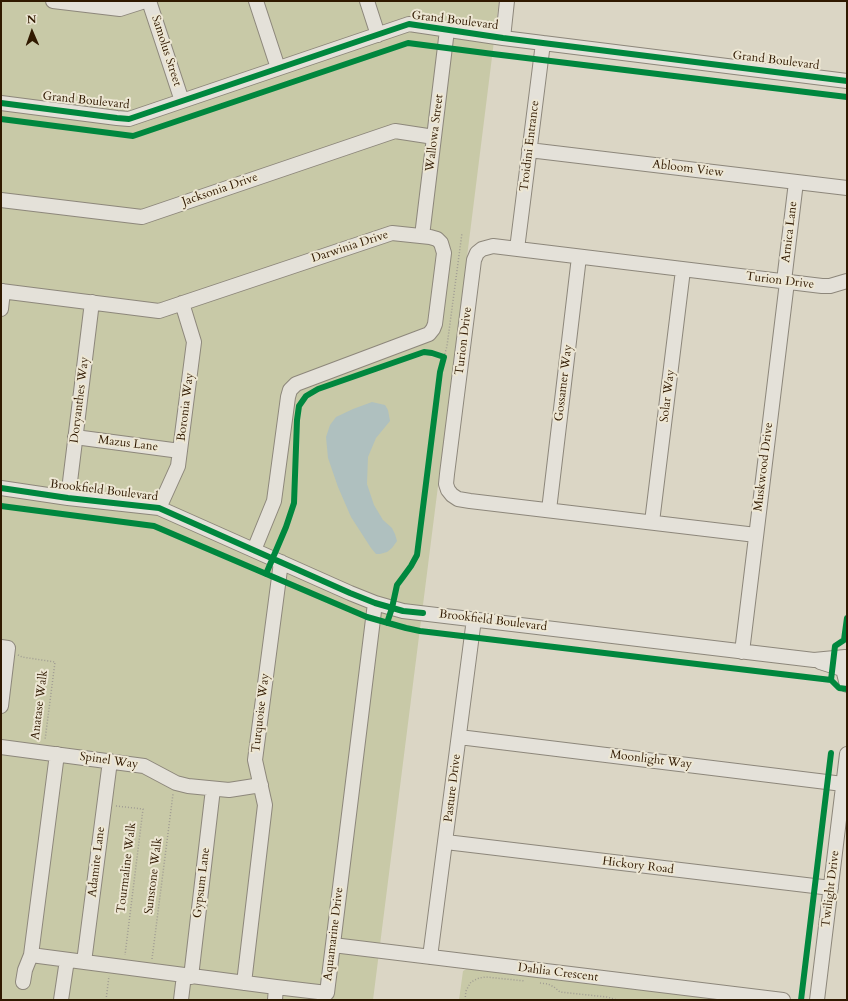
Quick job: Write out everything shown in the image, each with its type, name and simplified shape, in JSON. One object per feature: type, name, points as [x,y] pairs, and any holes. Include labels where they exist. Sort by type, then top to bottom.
[{"type":"street","points":[[53,1],[120,9],[145,1]]},
{"type":"street","name":"Samolus Street","points":[[149,1],[182,101]]},
{"type":"street","points":[[256,1],[278,68]]},
{"type":"street","points":[[368,1],[378,34]]},
{"type":"street","points":[[503,38],[508,1]]},
{"type":"street","name":"Grand Boulevard","points":[[1,103],[129,119],[410,24],[503,38],[847,80]]},
{"type":"street","name":"Wallowa Street","points":[[422,236],[447,30]]},
{"type":"street","name":"Troidini Entrance","points":[[516,249],[543,42]]},
{"type":"street","name":"Jacksonia Drive","points":[[1,200],[142,216],[395,131],[434,137]]},
{"type":"street","name":"Abloom View","points":[[529,150],[847,188]]},
{"type":"street","name":"Arnica Lane","points":[[785,282],[796,182]]},
{"type":"street","name":"Darwinia Drive","points":[[2,291],[160,311],[392,232],[430,237],[437,239],[441,243],[444,253],[435,324],[434,329],[429,334],[296,384],[290,390],[274,501],[254,550]]},
{"type":"street","name":"Turion Drive","points":[[756,535],[470,501],[458,499],[452,495],[446,484],[474,260],[477,253],[482,249],[493,246],[822,286],[830,286],[847,281]]},
{"type":"street","name":"Gossamer Way","points":[[549,510],[579,257]]},
{"type":"street","points":[[847,268],[847,277]]},
{"type":"street","name":"Solar Way","points":[[652,522],[683,270]]},
{"type":"street","name":"Muskwood Drive","points":[[742,652],[785,282]]},
{"type":"street","points":[[1,309],[2,291]]},
{"type":"street","name":"Doryanthes Way","points":[[68,498],[92,302]]},
{"type":"street","name":"Boronia Way","points":[[159,508],[178,466],[194,342],[182,303]]},
{"type":"street","name":"Mazus Lane","points":[[75,437],[180,451]]},
{"type":"street","name":"Brookfield Boulevard","points":[[1,488],[68,498],[159,508],[350,593],[374,603],[403,611],[814,660],[845,669]]},
{"type":"street","name":"Turquoise Way","points":[[244,983],[265,805],[255,760],[277,560]]},
{"type":"street","name":"Aquamarine Drive","points":[[31,955],[244,983],[276,994],[327,993],[374,603]]},
{"type":"street","name":"Pasture Drive","points":[[430,958],[474,619]]},
{"type":"street","points":[[1,706],[5,648]]},
{"type":"street","name":"Moonlight Way","points":[[459,737],[843,784]]},
{"type":"street","name":"Spinel Way","points":[[1,747],[144,766],[176,783],[188,786],[229,790],[261,785]]},
{"type":"street","points":[[23,982],[25,970],[31,955],[50,753]]},
{"type":"street","name":"Adamite Lane","points":[[84,962],[110,761]]},
{"type":"street","name":"Twilight Drive","points":[[817,1000],[846,763]]},
{"type":"street","name":"Gypsum Lane","points":[[181,1000],[187,976],[213,789]]},
{"type":"street","name":"Hickory Road","points":[[446,842],[831,888]]},
{"type":"street","name":"Dahlia Crescent","points":[[333,945],[783,1000]]},
{"type":"street","points":[[62,1000],[67,960]]},
{"type":"path","points":[[373,619],[390,624],[397,585],[417,555],[440,372],[447,346],[462,233]]},
{"type":"path","points":[[326,386],[424,352],[432,352],[444,357]]},
{"type":"path","points":[[299,406],[306,396],[318,389]]},
{"type":"path","points":[[277,560],[294,504],[297,428]]},
{"type":"path","points":[[106,1000],[117,967]]},
{"type":"path","points":[[465,1000],[468,986],[479,978],[486,977],[531,982]]},
{"type":"path","points":[[539,983],[548,984],[560,992],[607,997],[617,1000]]},
{"type":"green space","points":[[1,1],[499,1],[373,1000],[1,1000]]},
{"type":"green space","points":[[468,968],[726,1000],[459,1000],[463,971]]},
{"type":"shaded area","points":[[372,402],[385,405],[388,410],[390,421],[376,438],[368,457],[367,484],[374,505],[383,520],[392,528],[397,541],[387,552],[380,554],[376,554],[371,548],[351,517],[338,487],[328,458],[326,437],[330,425],[336,417]]},
{"type":"cycle path","points":[[1,103],[129,119],[409,24],[503,38],[847,81]]},
{"type":"cycle path","points":[[1,119],[133,136],[408,43],[847,97]]},
{"type":"cycle path","points":[[266,574],[286,527],[294,503],[297,420],[299,406],[306,396],[318,389],[424,352],[444,357],[440,372],[417,555],[397,585],[387,623]]},
{"type":"cycle path","points":[[1,488],[68,498],[159,508],[375,603],[403,611],[423,613]]},
{"type":"cycle path","points":[[1,506],[154,526],[367,617],[406,628],[420,631],[831,680],[839,688],[847,689]]},
{"type":"cycle path","points":[[831,680],[835,646],[844,640],[847,618]]},
{"type":"cycle path","points":[[801,1000],[831,753]]}]
